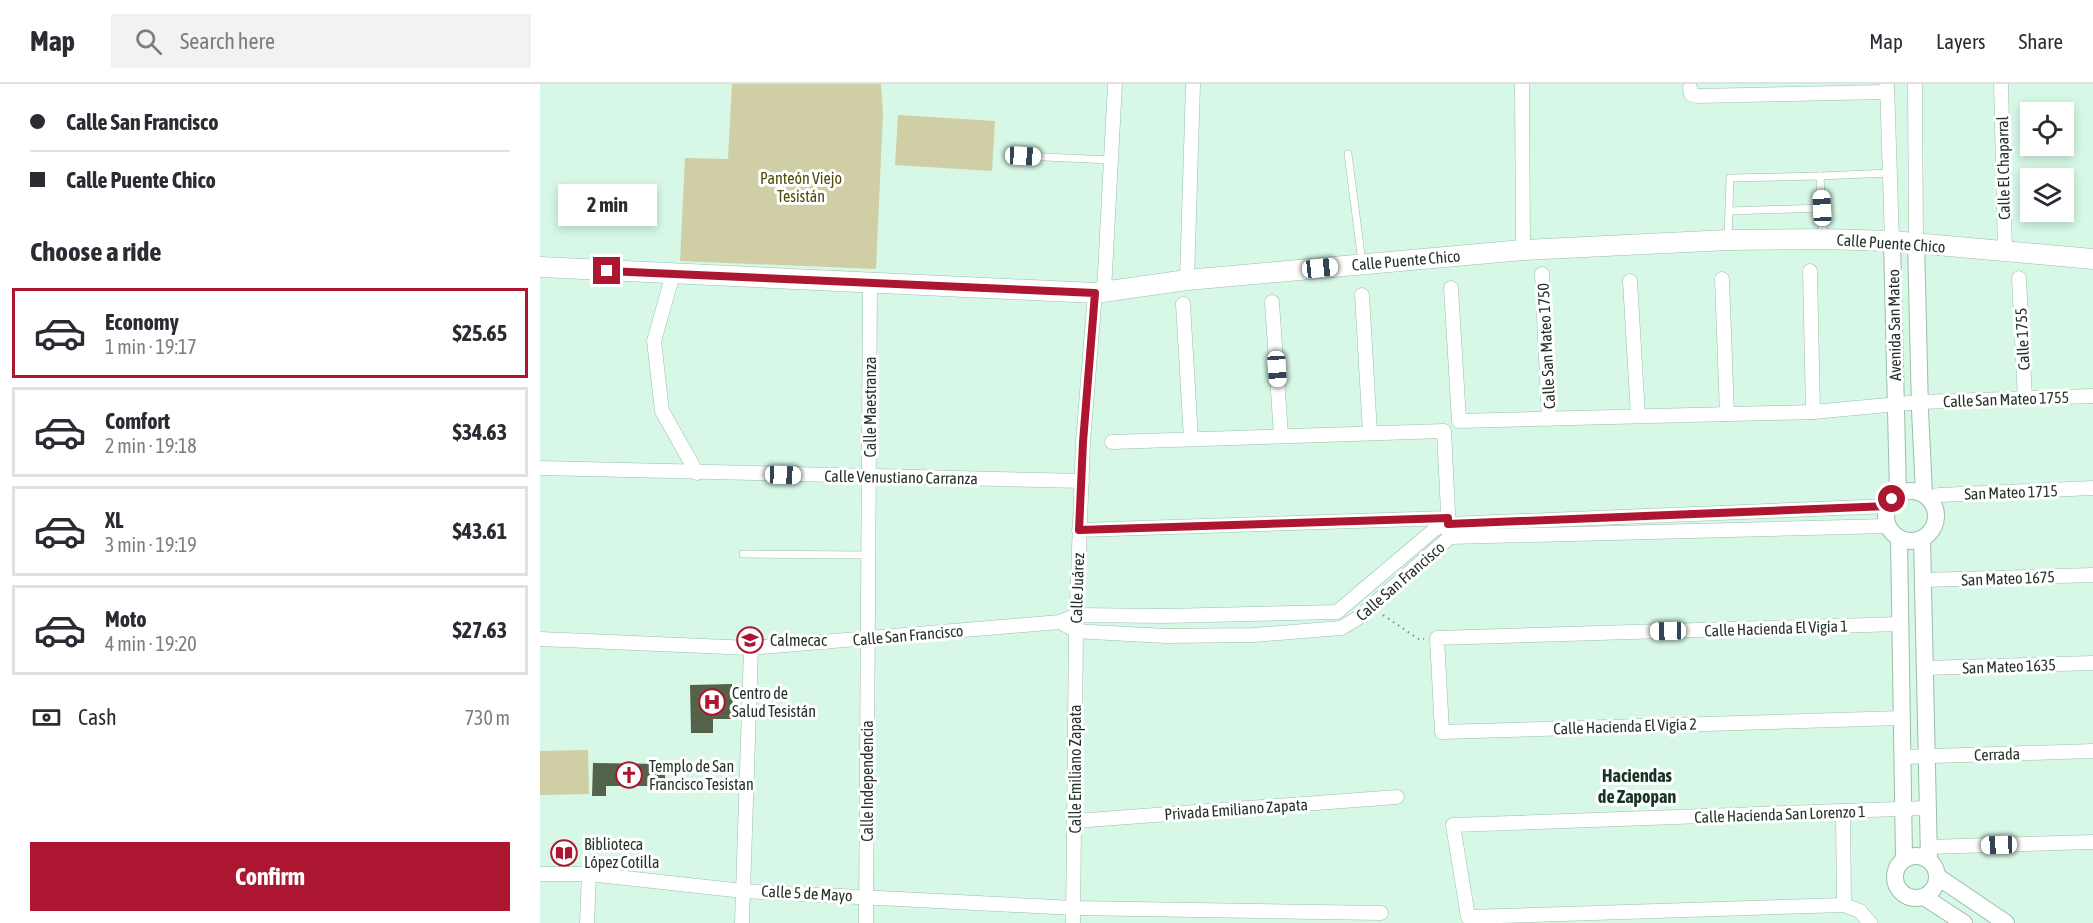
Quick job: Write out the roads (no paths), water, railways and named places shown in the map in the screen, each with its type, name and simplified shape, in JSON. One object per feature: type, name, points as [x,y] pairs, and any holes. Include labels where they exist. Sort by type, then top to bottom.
[{"type":"main road","name":"Calle Puente Chico","points":[[540,267],[1100,292],[1187,280],[1523,250],[1728,240],[1823,238],[1892,241],[2093,259]]},
{"type":"street","name":"Calle Juárez","points":[[1076,631],[1082,481],[1111,160],[1115,84]]},
{"type":"street","points":[[1187,280],[1193,84]]},
{"type":"street","points":[[1522,84],[1523,250]]},
{"type":"street","name":"Avenida San Mateo","points":[[1915,84],[1920,402],[1927,496],[1935,506],[1937,516],[1930,534],[1922,539]]},
{"type":"street","name":"Calle El Chaparral","points":[[2001,84],[2005,252]]},
{"type":"street","points":[[1690,88],[1691,94],[1697,96],[1887,88]]},
{"type":"street","name":"Avenida San Mateo","points":[[1887,88],[1896,405],[1893,500],[1886,516],[1887,526]]},
{"type":"street","points":[[1810,271],[1813,412]]},
{"type":"street","points":[[674,274],[654,341],[662,411],[697,473]]},
{"type":"street","name":"Calle San Mateo 1750","points":[[1542,274],[1550,418]]},
{"type":"street","name":"Calle 1755","points":[[2019,278],[2025,399]]},
{"type":"street","points":[[1722,279],[1727,414]]},
{"type":"street","points":[[1630,281],[1638,416]]},
{"type":"street","name":"Calle Maestranza","points":[[868,638],[870,283]]},
{"type":"street","name":"Calle San Mateo 1750","points":[[1451,288],[1459,421],[1813,412],[1920,402]]},
{"type":"street","points":[[1362,295],[1370,433]]},
{"type":"street","points":[[1272,302],[1281,436]]},
{"type":"street","points":[[1183,304],[1191,439]]},
{"type":"street","points":[[1895,380],[1919,381]]},
{"type":"street","name":"Calle San Mateo 1755","points":[[1920,402],[2093,396]]},
{"type":"street","points":[[1079,530],[1448,526],[1444,431],[1112,441]]},
{"type":"street","name":"Calle Venustiano Carranza","points":[[540,468],[1082,481]]},
{"type":"street","name":"San Mateo 1715","points":[[1927,496],[2093,488]]},
{"type":"street","points":[[1893,500],[1911,490],[1927,496]]},
{"type":"street","name":"Calle San Francisco","points":[[540,639],[751,648],[1060,622],[1077,615],[1164,616],[1336,612],[1435,529],[1448,526],[1893,500]]},
{"type":"street","name":"Calle San Francisco","points":[[1060,622],[1076,631],[1166,636],[1254,635],[1341,628],[1349,625],[1372,606],[1448,526],[1887,526]]},
{"type":"street","points":[[1887,526],[1899,538],[1910,541],[1922,539],[1928,853],[1938,877],[1936,885],[1924,897]]},
{"type":"street","points":[[1899,538],[1904,859],[1895,872],[1897,887],[1909,897],[1924,897],[1964,923]]},
{"type":"street","name":"San Mateo 1675","points":[[1923,580],[2093,575]]},
{"type":"street","points":[[1336,612],[1349,625]]},
{"type":"street","points":[[1252,614],[1254,635]]},
{"type":"street","points":[[1164,616],[1166,636]]},
{"type":"street","name":"Calle Hacienda El Vigía 1","points":[[1437,638],[1899,624]]},
{"type":"street","name":"Calle Emiliano Zapata","points":[[1073,923],[1076,631]]},
{"type":"street","name":"Calle Independencia","points":[[866,923],[868,638]]},
{"type":"street","name":"Calle Hacienda El Vigía 2","points":[[1437,638],[1442,732],[1901,718]]},
{"type":"street","points":[[742,923],[751,648]]},
{"type":"street","points":[[1900,659],[1925,664]]},
{"type":"street","name":"San Mateo 1635","points":[[1925,664],[2093,663]]},
{"type":"street","name":"Cerrada","points":[[1902,757],[2093,751]]},
{"type":"street","name":"Privada Emiliano Zapata","points":[[1075,821],[1397,797]]},
{"type":"street","name":"Calle Hacienda San Lorenzo 1","points":[[1844,905],[1468,916],[1453,825],[1928,808]]},
{"type":"street","points":[[1843,811],[1844,905],[1860,911],[1870,923]]},
{"type":"street","points":[[1904,859],[1928,853],[2093,842]]},
{"type":"street","name":"Calle 5 de Mayo","points":[[540,874],[589,874],[743,891],[1074,908],[1381,913]]},
{"type":"street","points":[[588,923],[589,874]]},
{"type":"street","points":[[1938,877],[2006,923]]},
{"type":"lane","points":[[1348,154],[1363,264]]},
{"type":"lane","points":[[1023,156],[1111,160]]},
{"type":"lane","points":[[1728,240],[1730,178],[1890,173]]},
{"type":"lane","points":[[1820,176],[1823,238]]},
{"type":"lane","points":[[1730,211],[1822,208]]},
{"type":"lane","points":[[743,554],[868,555]]},
{"type":"place","name":"Calmecac","points":[[750,640]]},
{"type":"place","name":"Centro de Salud Tesistán","points":[[712,702]]},
{"type":"place","name":"Templo de San Francisco Tesistan","points":[[629,775]]},
{"type":"place","name":"Biblioteca López Cotilla","points":[[564,853]]},
{"type":"district","name":"Haciendas de Zapopan","points":[[1637,786]]},
{"type":"park label","name":"Panteón Viejo Tesistán","points":[[801,187]]}]
